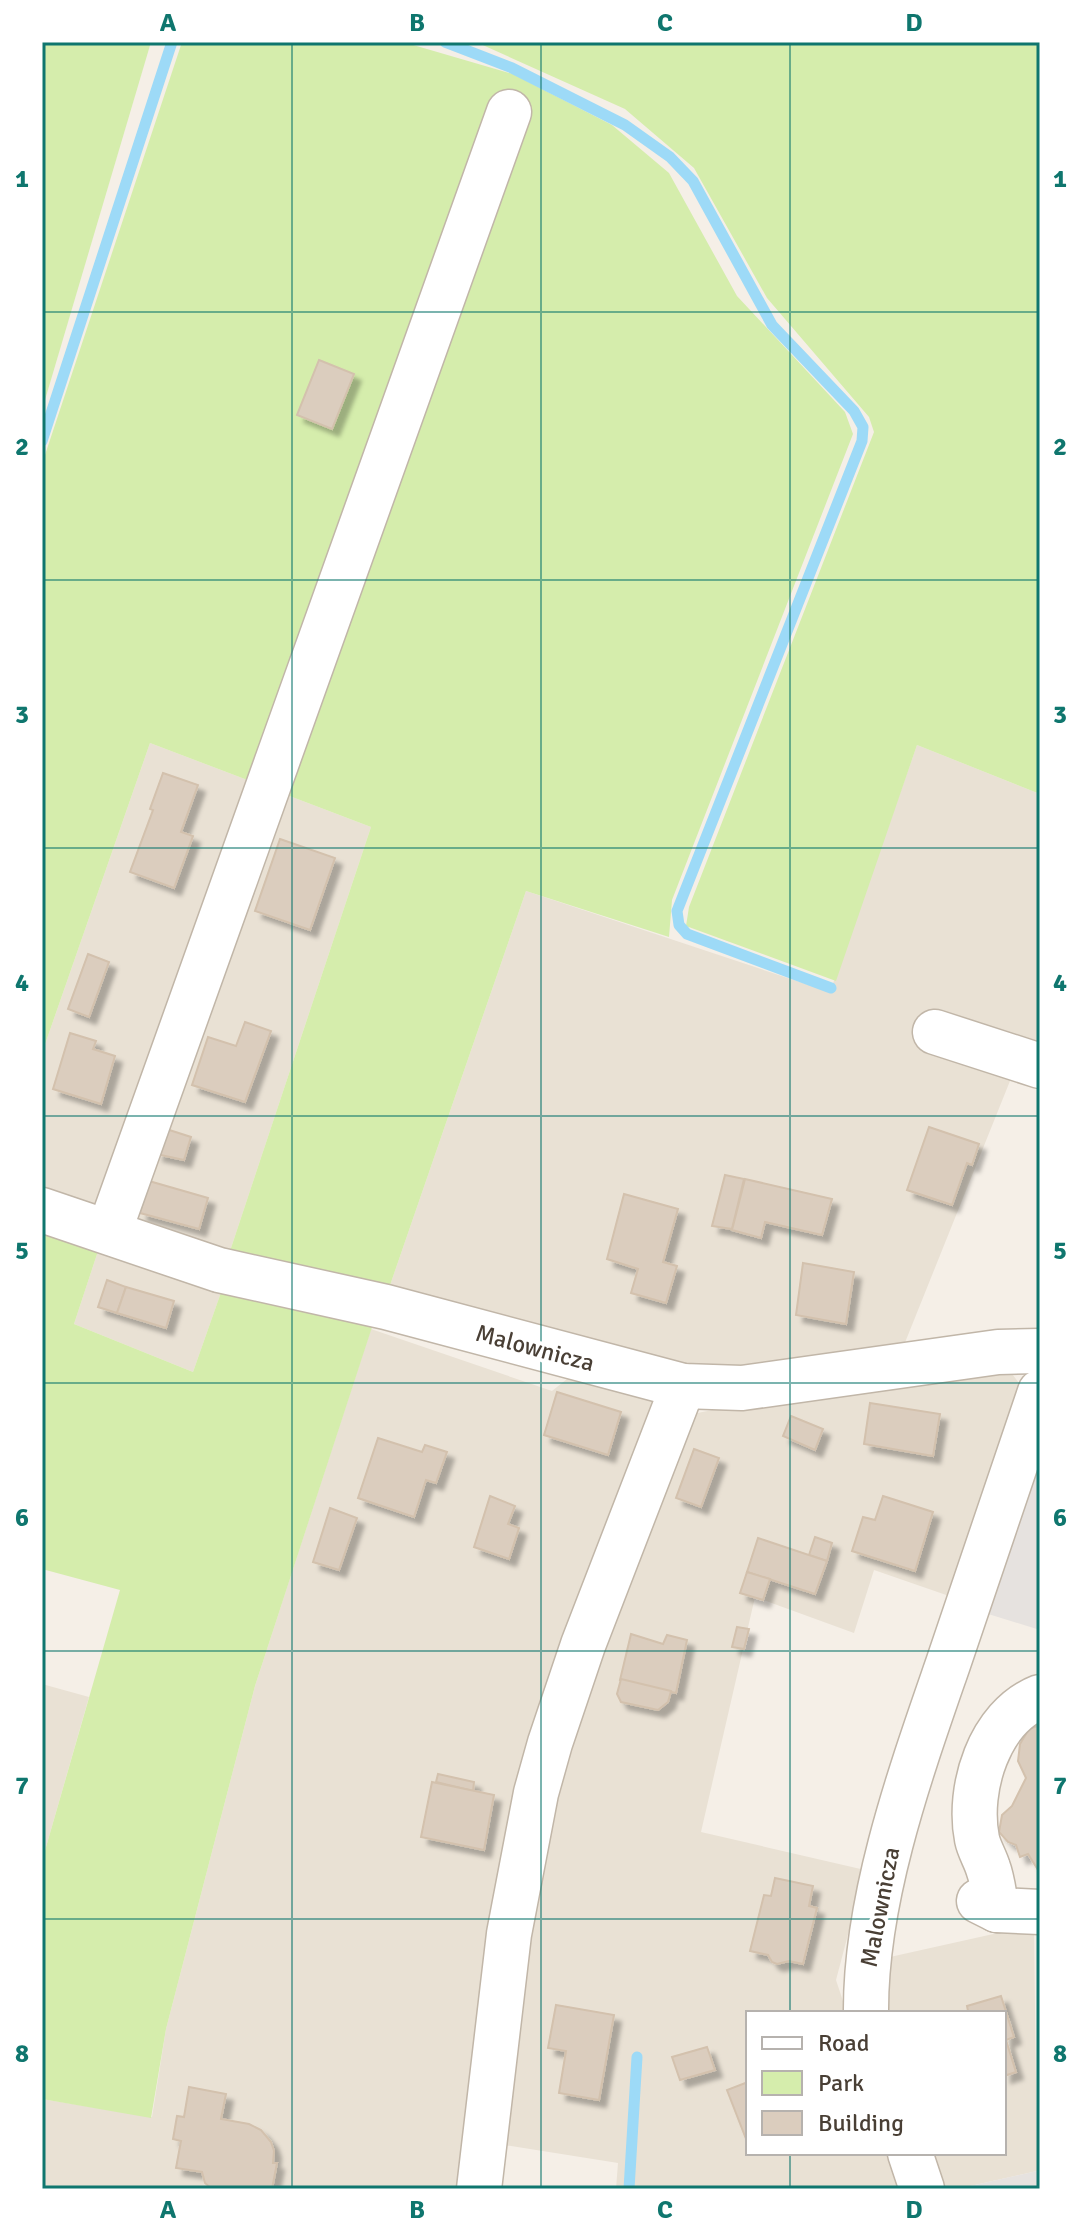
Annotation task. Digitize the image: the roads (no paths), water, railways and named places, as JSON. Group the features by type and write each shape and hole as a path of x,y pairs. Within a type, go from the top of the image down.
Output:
{"street":[{"path":"109,1232 509,112"},
{"path":"935,1032 1040,1066"},
{"name":"Malownicza","path":"42,1210 219,1270 386,1307 683,1386 742,1388 998,1352 1040,1351"},
{"path":"479,2189 509,1934 536,1793 583,1645 683,1386"},
{"name":"Malownicza","path":"866,2011 865,1983 876,1907 892,1842 923,1736 1040,1392"},
{"path":"1040,1697 1026,1702 1000,1730 989,1752 976,1795 977,1842 989,1869 988,1906 1040,1912"},
{"path":"911,2155 922,2189"}],"waterway":[{"path":"42,441 172,42"},
{"path":"445,42 512,68 625,125 670,157 693,181 772,325 854,411 863,427 862,441 677,911 679,925 687,934 831,988"},
{"path":"629,2189 637,2057"}]}
